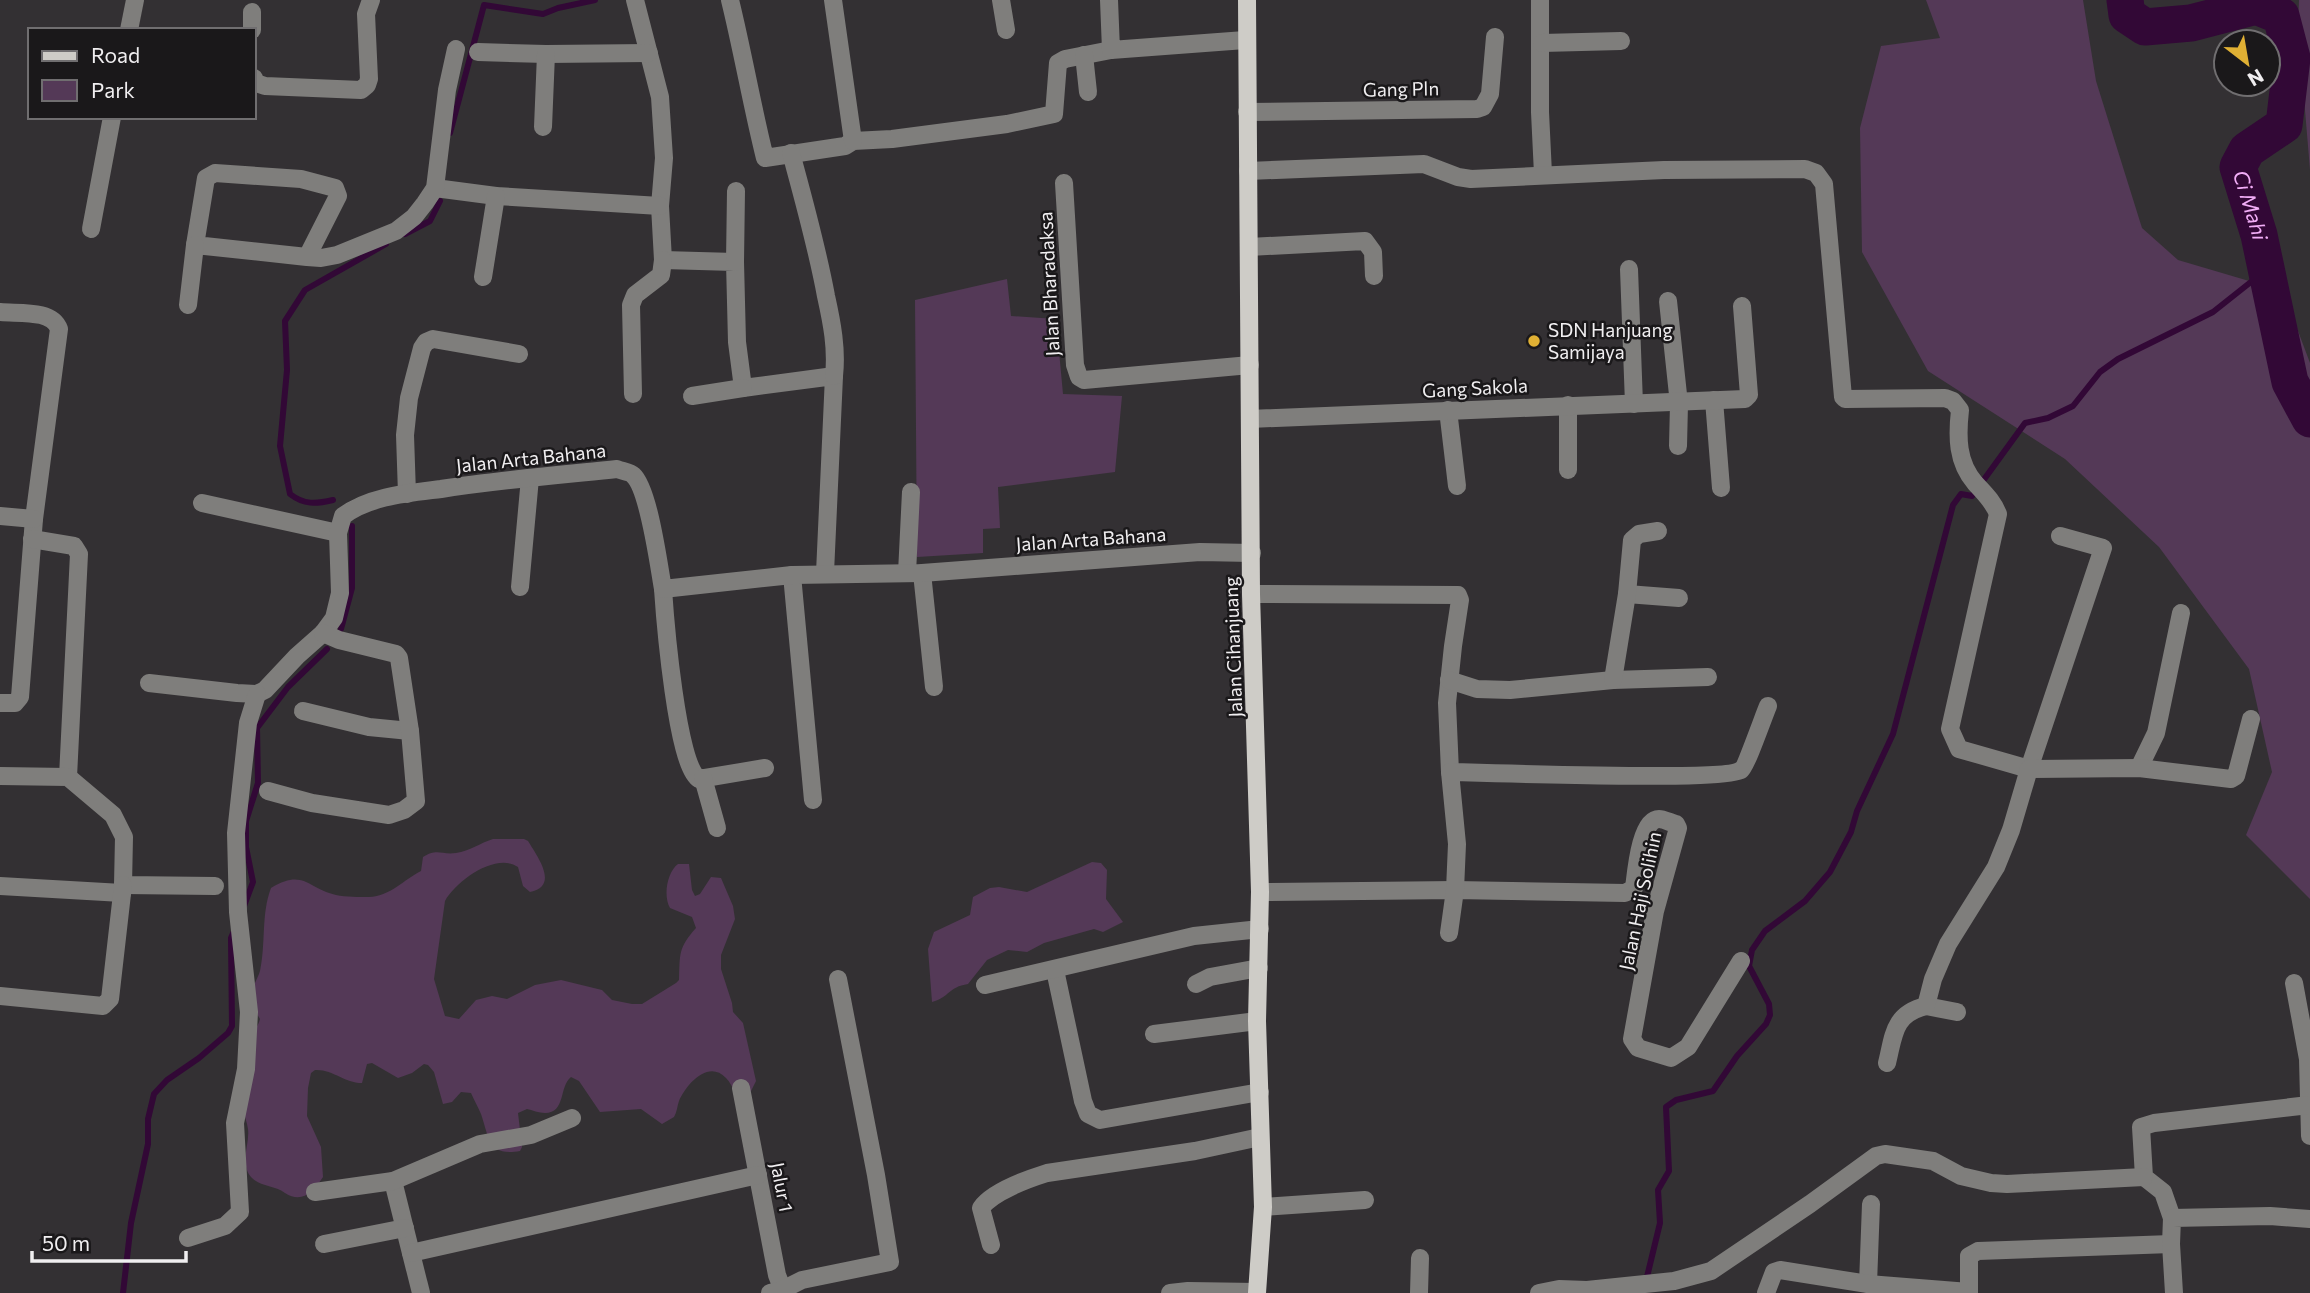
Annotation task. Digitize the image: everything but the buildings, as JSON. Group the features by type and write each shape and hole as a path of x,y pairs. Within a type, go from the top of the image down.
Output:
{"main road":[{"name":"Jalan Cihanjuang","path":"1247,0 1245,40 1251,594 1260,892 1257,1021 1263,1207 1257,1292"}],"street":[{"path":"129,28 135,0"},
{"path":"256,83 265,86 361,90 369,79 366,14 371,0"},
{"path":"632,394 631,305 635,295 661,275 663,260 660,206 664,158 660,97 635,0"},
{"path":"730,0 765,158 845,146 853,141 892,139 1007,124 1054,114 1056,66 1065,59 1111,50 1245,40"},
{"path":"832,0 853,141"},
{"path":"1001,0 1006,30"},
{"path":"1109,0 1111,50"},
{"path":"1540,0 1540,112 1544,174"},
{"name":"Gang Pln","path":"1247,112 1477,109 1483,107 1490,94 1495,37"},
{"path":"1542,43 1621,41"},
{"path":"195,245 321,258 337,255 396,231 414,217 435,188 447,90 456,49"},
{"path":"478,51 546,54 649,53"},
{"path":"543,127 546,54"},
{"path":"1084,55 1088,92"},
{"path":"91,229 112,119"},
{"path":"792,153 817,248 835,341 825,573"},
{"path":"1248,171 1424,164 1471,179 1664,170 1805,169 1816,173 1824,184 1843,397 1945,398 1953,401 1960,410 1959,448 1963,467 1989,498 1998,514 1951,729 1959,749 2029,769 2139,768 2234,778 2251,719"},
{"path":"188,305 204,183 208,175 215,173 301,179 335,188 338,193 307,257"},
{"name":"Jalan Bharadaksa","path":"1064,183 1075,365 1079,377 1084,380 1250,365"},
{"path":"435,188 496,196 660,206"},
{"path":"736,191 737,342 743,388"},
{"path":"483,277 496,196"},
{"path":"1249,247 1365,241 1373,252 1374,276"},
{"path":"663,260 736,262"},
{"path":"1629,269 1634,404"},
{"path":"1668,301 1679,404 1678,446"},
{"name":"Gang Sakola","path":"1250,419 1568,405 1679,404 1745,399 1749,394 1742,306"},
{"path":"0,312 49,317 57,323 59,329 34,519 20,697 15,703 0,703"},
{"path":"407,494 405,435 409,398 426,342 433,339 519,354"},
{"path":"692,396 834,376"},
{"path":"1708,401 1721,488"},
{"path":"1568,405 1568,470"},
{"path":"1448,410 1457,486"},
{"name":"Jalan Arta Bahana","path":"338,533 343,516 363,504 407,494 617,469 633,475 641,489 663,589 792,575 915,573 1200,552 1252,553"},
{"path":"520,587 530,478"},
{"path":"911,492 915,573 934,687"},
{"path":"149,683 257,694 265,690 323,633 334,618 340,593 338,533 202,503"},
{"path":"0,516 34,519"},
{"path":"1613,680 1627,594 1632,540 1639,534 1658,531"},
{"path":"1926,1006 1933,979 1948,944 1996,867 2011,830 2104,548 2060,536"},
{"path":"32,539 74,546 79,554 68,777"},
{"path":"792,575 813,800"},
{"path":"663,589 667,643 681,736 691,771 696,778 704,778 765,768"},
{"path":"1251,594 1458,595 1460,600 1447,703 1450,772 1458,844 1449,933"},
{"path":"1627,594 1679,598"},
{"path":"2139,768 2156,733 2181,613"},
{"path":"268,791 312,803 388,815 404,810 416,801 410,731 399,658 396,654 338,640 323,633"},
{"path":"1449,680 1477,689 1510,690 1613,680 1708,677"},
{"path":"188,1238 225,1226 240,1212 235,1124 246,1069 249,1012 238,912 236,833 248,723 257,694"},
{"path":"1450,772 1663,775 1734,773 1744,766 1768,706"},
{"path":"303,711 369,727 410,731"},
{"path":"0,776 68,777 113,816 124,837 122,889 110,999 107,1004 103,1006 0,996"},
{"path":"704,778 717,828"},
{"name":"Jalan Haji Solihin","path":"1260,892 1455,890 1625,893 1634,888 1643,835 1649,824 1658,819 1676,824 1678,828 1655,911 1632,1039 1638,1048 1671,1058 1688,1048 1741,961"},
{"path":"0,886 122,889 215,886"},
{"path":"985,985 1194,936 1260,929"},
{"path":"1196,984 1210,977 1259,968"},
{"path":"1055,970 1088,1114 1100,1120 1261,1091"},
{"path":"779,1292 802,1280 890,1262 838,979"},
{"path":"2294,983 2308,1059 2310,1136"},
{"path":"1887,1063 1900,1020 1914,1009 1926,1006 1957,1012"},
{"path":"1154,1034 1257,1021"},
{"name":"Jalur 1","path":"741,1088 779,1292"},
{"path":"2144,1177 2140,1132 2146,1124 2309,1105"},
{"path":"315,1192 393,1181 480,1144 531,1135 572,1118"},
{"path":"991,1245 981,1208 987,1200 1033,1177 1195,1151 1260,1137"},
{"path":"1539,1293 1674,1281 1712,1271 1875,1156 1885,1154 1933,1161 1961,1176 1982,1182 2007,1184 2144,1177 2163,1192 2172,1218 2174,1293"},
{"path":"411,1253 758,1175"},
{"path":"393,1181 421,1293"},
{"path":"1263,1207 1365,1200"},
{"path":"1868,1284 1871,1204"},
{"path":"2172,1218 2270,1216 2310,1219"},
{"path":"324,1244 405,1228"},
{"path":"1766,1293 1774,1272 1780,1270 1868,1284 1969,1292 1969,1256 1978,1251 2171,1244"},
{"path":"1419,1293 1420,1258"},
{"path":"1170,1293 1257,1292"}],"green space":[{"path":"1926,0 2083,0 2096,81 2142,228 2178,260 2283,291 2310,363 2310,899 2246,835 2272,772 2249,669 2159,547 2065,459 1928,371 1862,252 1860,128 1881,46 1940,38"},
{"path":"2299,0 2310,0 2310,170 2298,26"},
{"path":"1007,279 1011,316 1056,319 1063,394 1122,396 1115,472 998,487 1000,528 983,529 983,553 917,557 915,300"},
{"path":"493,839 528,841 544,870 544,884 530,892 523,886 518,867 499,863 467,877 450,893 445,901 434,979 445,1016 459,1019 476,1000 492,996 507,999 535,985 561,980 602,990 612,1000 632,1004 642,1004 676,983 679,980 683,946 696,928 692,917 670,908 667,885 678,864 689,864 695,896 700,894 711,877 721,878 733,906 735,919 721,955 721,969 733,1012 743,1023 756,1081 749,1095 735,1093 719,1073 705,1073 698,1076 687,1088 674,1117 662,1124 641,1109 600,1112 579,1081 571,1077 559,1104 552,1112 527,1109 518,1113 522,1147 520,1151 509,1152 496,1148 491,1143 471,1093 461,1092 452,1102 443,1104 434,1072 428,1065 424,1064 412,1073 398,1078 372,1063 367,1064 362,1083 315,1070 311,1073 308,1088 307,1116 321,1147 323,1177 311,1192 302,1197 291,1196 255,1180 248,1171 245,1159 248,1129 243,1108 243,1084 247,1043 260,1019 255,1010 252,992 260,971 266,908 271,888 282,882 299,880 336,895 377,896 421,871 423,857 428,854 461,852"},
{"path":"1092,862 1101,863 1107,870 1106,899 1123,922 1103,932 1094,929 1044,943 1027,952 1008,950 987,960 968,984 956,987 932,1002 928,949 934,932 970,915 973,897 990,888 999,887 1027,892"}],"waterway":[{"path":"450,133 484,5 543,14 595,0"},
{"name":"Ci Mahi","path":"2125,0 2127,15 2145,27 2191,23 2256,6 2281,16 2292,58 2284,125 2247,150 2238,167 2259,235 2290,382 2310,419"},
{"path":"405,234 430,221 440,201"},
{"path":"333,500 310,503 290,494 280,446 287,370 285,321 305,290 386,244"},
{"path":"1646,1281 1660,1223 1658,1190 1669,1171 1666,1107 1676,1100 1713,1091 1737,1056 1766,1024 1770,1015 1769,1004 1749,966 1752,950 1765,931 1805,901 1830,872 1851,832 1857,811 1893,734 1953,505 1961,494 1972,496 2025,423 2048,418 2073,406 2100,372 2118,359 2213,312 2266,270"},
{"path":"341,629 352,588 352,526"},
{"path":"244,906 253,882 246,847 246,821 258,783 257,728 288,687 327,649"},
{"path":"123,1293 131,1223 148,1144 148,1119 154,1094 167,1080 199,1058 228,1033 232,1026 231,938 235,929"}],"place":[{"name":"SDN Hanjuang Samijaya","path":"1534,341"}]}
